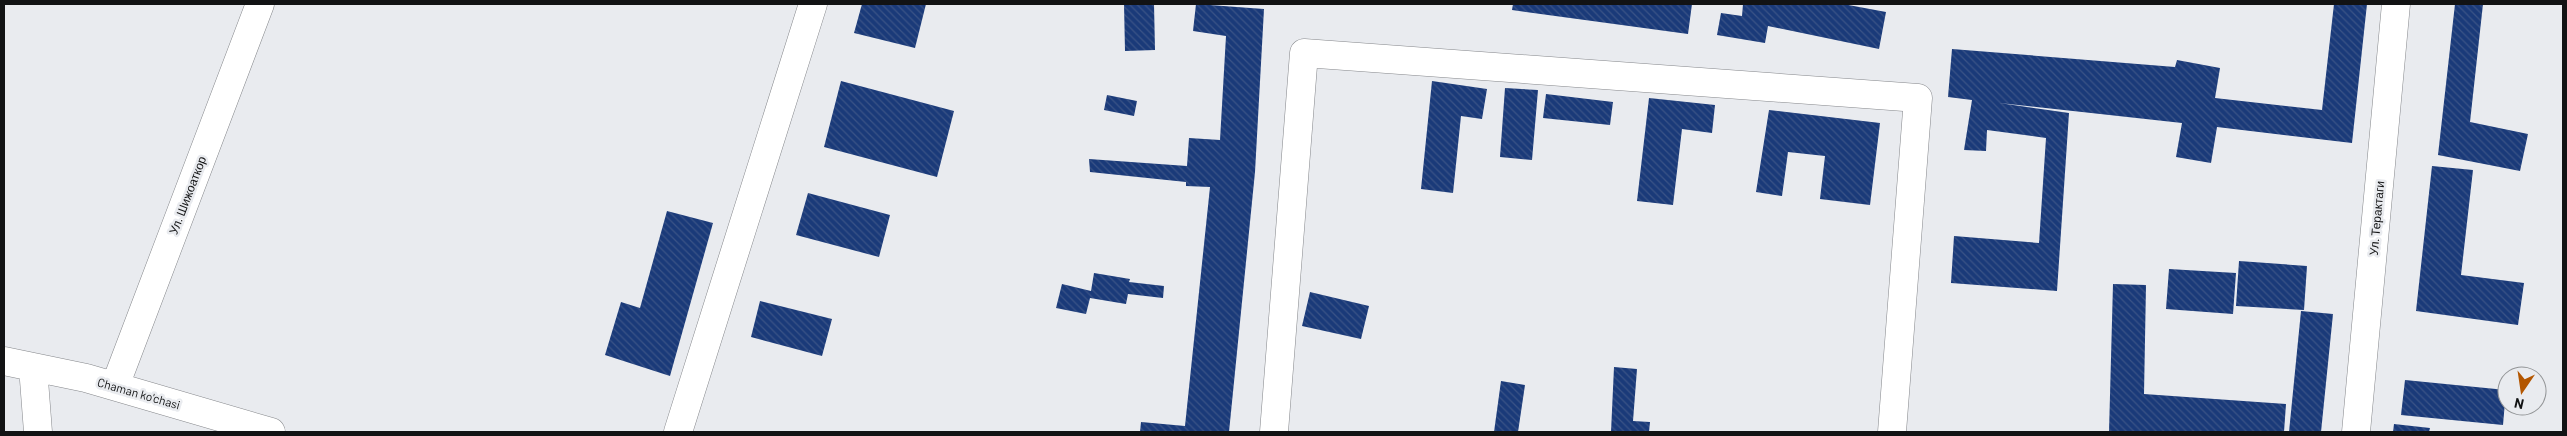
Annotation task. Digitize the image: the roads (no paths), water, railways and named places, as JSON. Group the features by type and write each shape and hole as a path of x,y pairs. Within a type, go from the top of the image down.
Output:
{"street":[{"name":"Ул. Шижоаткор","path":"115,386 260,4"},
{"path":"678,432 813,4"},
{"name":"Ул. Терактаги","path":"2356,432 2396,4"},
{"path":"1274,432 1304,53 1918,98 1892,432"},
{"name":"Chaman ko'chasi","path":"4,361 115,386 271,432"},
{"path":"33,367 38,432"}]}
